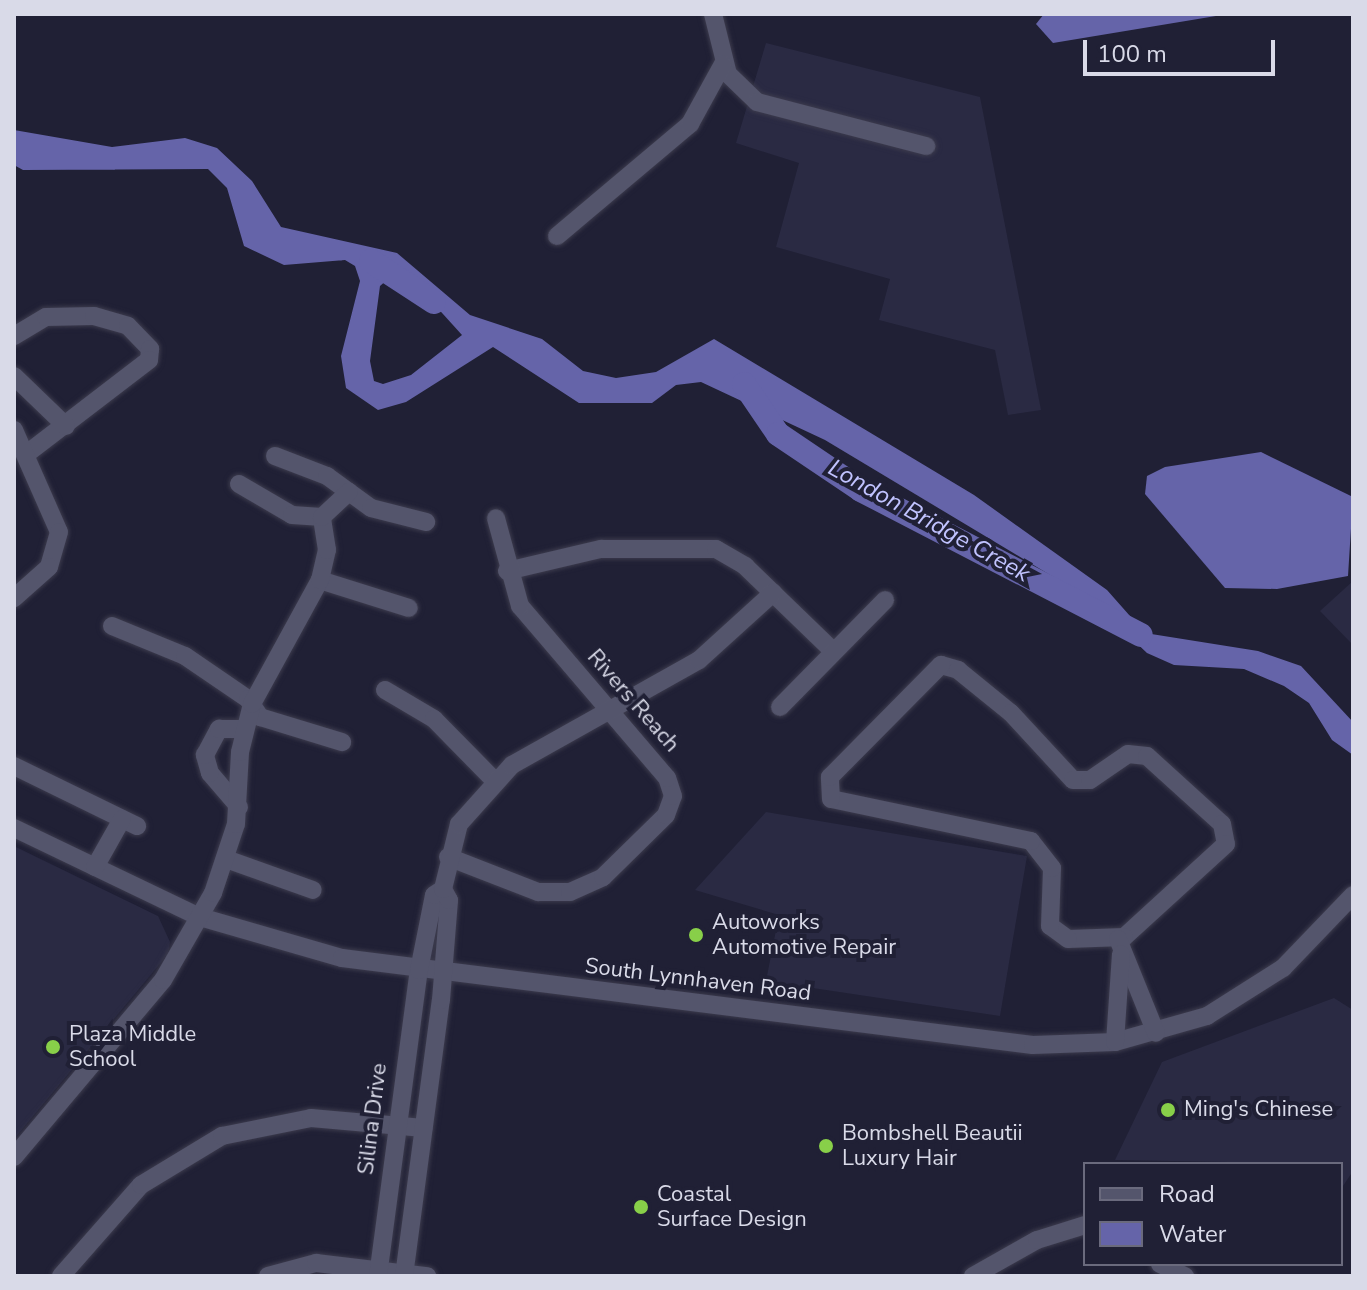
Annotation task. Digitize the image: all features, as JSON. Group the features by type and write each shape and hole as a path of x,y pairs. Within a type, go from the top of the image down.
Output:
{"street":[{"path":"713,14 723,64 757,102 926,146"},
{"path":"557,236 690,124 723,64"},
{"path":"14,336 46,317 94,316 128,326 150,349 149,360 92,396 66,426 29,452"},
{"path":"14,376 66,426"},
{"path":"14,430 29,452 57,519 59,545 39,580 14,598"},
{"path":"275,456 327,476 366,504 426,522"},
{"path":"239,484 292,515 322,517 349,492"},
{"path":"14,1157 163,980 200,917 226,859 239,807 244,729 252,704 320,580 327,550 322,517"},
{"name":"Rivers Reach","path":"448,857 538,892 570,892 603,877 666,815 673,796 667,778 520,606 507,571 496,518"},
{"path":"507,571 601,549 701,546 731,556 830,648"},
{"path":"320,580 409,608"},
{"path":"404,1274 444,972 449,900 443,889 448,857 459,824 494,780 699,660 773,593"},
{"path":"780,707 830,648 885,600"},
{"path":"112,626 185,656 252,704 260,717 342,742"},
{"path":"1115,1042 1120,943 1228,836 1147,756 1128,754 1090,780 1073,780 1011,713 958,670 941,665 828,781 837,803 1031,841 1052,868 1049,918 1055,933 1120,943"},
{"path":"385,690 434,719 494,780"},
{"path":"239,807 205,755 219,729 244,729"},
{"path":"14,789 18,768 130,822 95,867"},
{"name":"South Lynnhaven Road","path":"14,828 200,917 300,949 419,970 949,1037 1115,1042 1156,1033 1260,987 1353,895"},
{"path":"226,859 313,890"},
{"name":"Silina Drive","path":"378,1273 419,970 434,895 443,889"},
{"path":"1120,943 1156,1033"},
{"path":"61,1276 131,1195 197,1147 282,1121 397,1124 424,1128"},
{"path":"973,1276 1037,1240 1083,1226"},
{"path":"268,1276 316,1263 378,1273 427,1276"},
{"path":"1164,1266 1185,1276"}],"shaded area":[{"path":"766,43 980,97 1041,410 1008,415 995,350 879,320 890,279 776,247 799,163 736,143"},
{"path":"1353,581 1353,645 1320,611"},
{"path":"766,812 1027,856 1000,1016 766,981 779,915 695,890"},
{"name":"Plaza Middle School","path":"14,846 158,916 170,942 168,954 14,1139"},
{"path":"1334,998 1353,1010 1353,1171 1343,1186 1343,1162 1115,1160 1162,1062"}],"water":[{"path":"1044,14 1228,14 1053,43 1036,24"},
{"path":"14,130 112,147 185,138 217,148 252,181 281,227 397,253 470,315 542,339 583,371 616,378 656,372 714,339 974,495 1107,590 1145,633 1258,651 1301,666 1353,722 1353,755 1332,740 1309,703 1284,686 1244,669 1174,665 1147,653 1090,599 825,440 701,382 676,385 652,403 579,403 493,347 406,402 378,410 346,388 341,356 360,281 355,266 345,260 284,265 244,246 227,188 208,169 23,170 14,165","holes":["388,279 433,303 462,335 411,375 383,384 374,381 370,361 380,286"]},
{"path":"1261,452 1353,497 1348,576 1277,589 1225,588 1145,494 1147,476 1165,467"}],"waterway":[{"name":"London Bridge Creek","path":"371,261 434,302"},
{"name":"London Bridge Creek","path":"744,384 778,434 861,490 1141,635"}],"place":[{"name":"Autoworks Automotive Repair","path":"696,935"},
{"name":"Plaza Middle School","path":"53,1047"},
{"name":"Ming's Chinese","path":"1168,1110"},
{"name":"Bombshell Beautii Luxury Hair","path":"826,1146"},
{"name":"Coastal Surface Design","path":"641,1207"}]}
